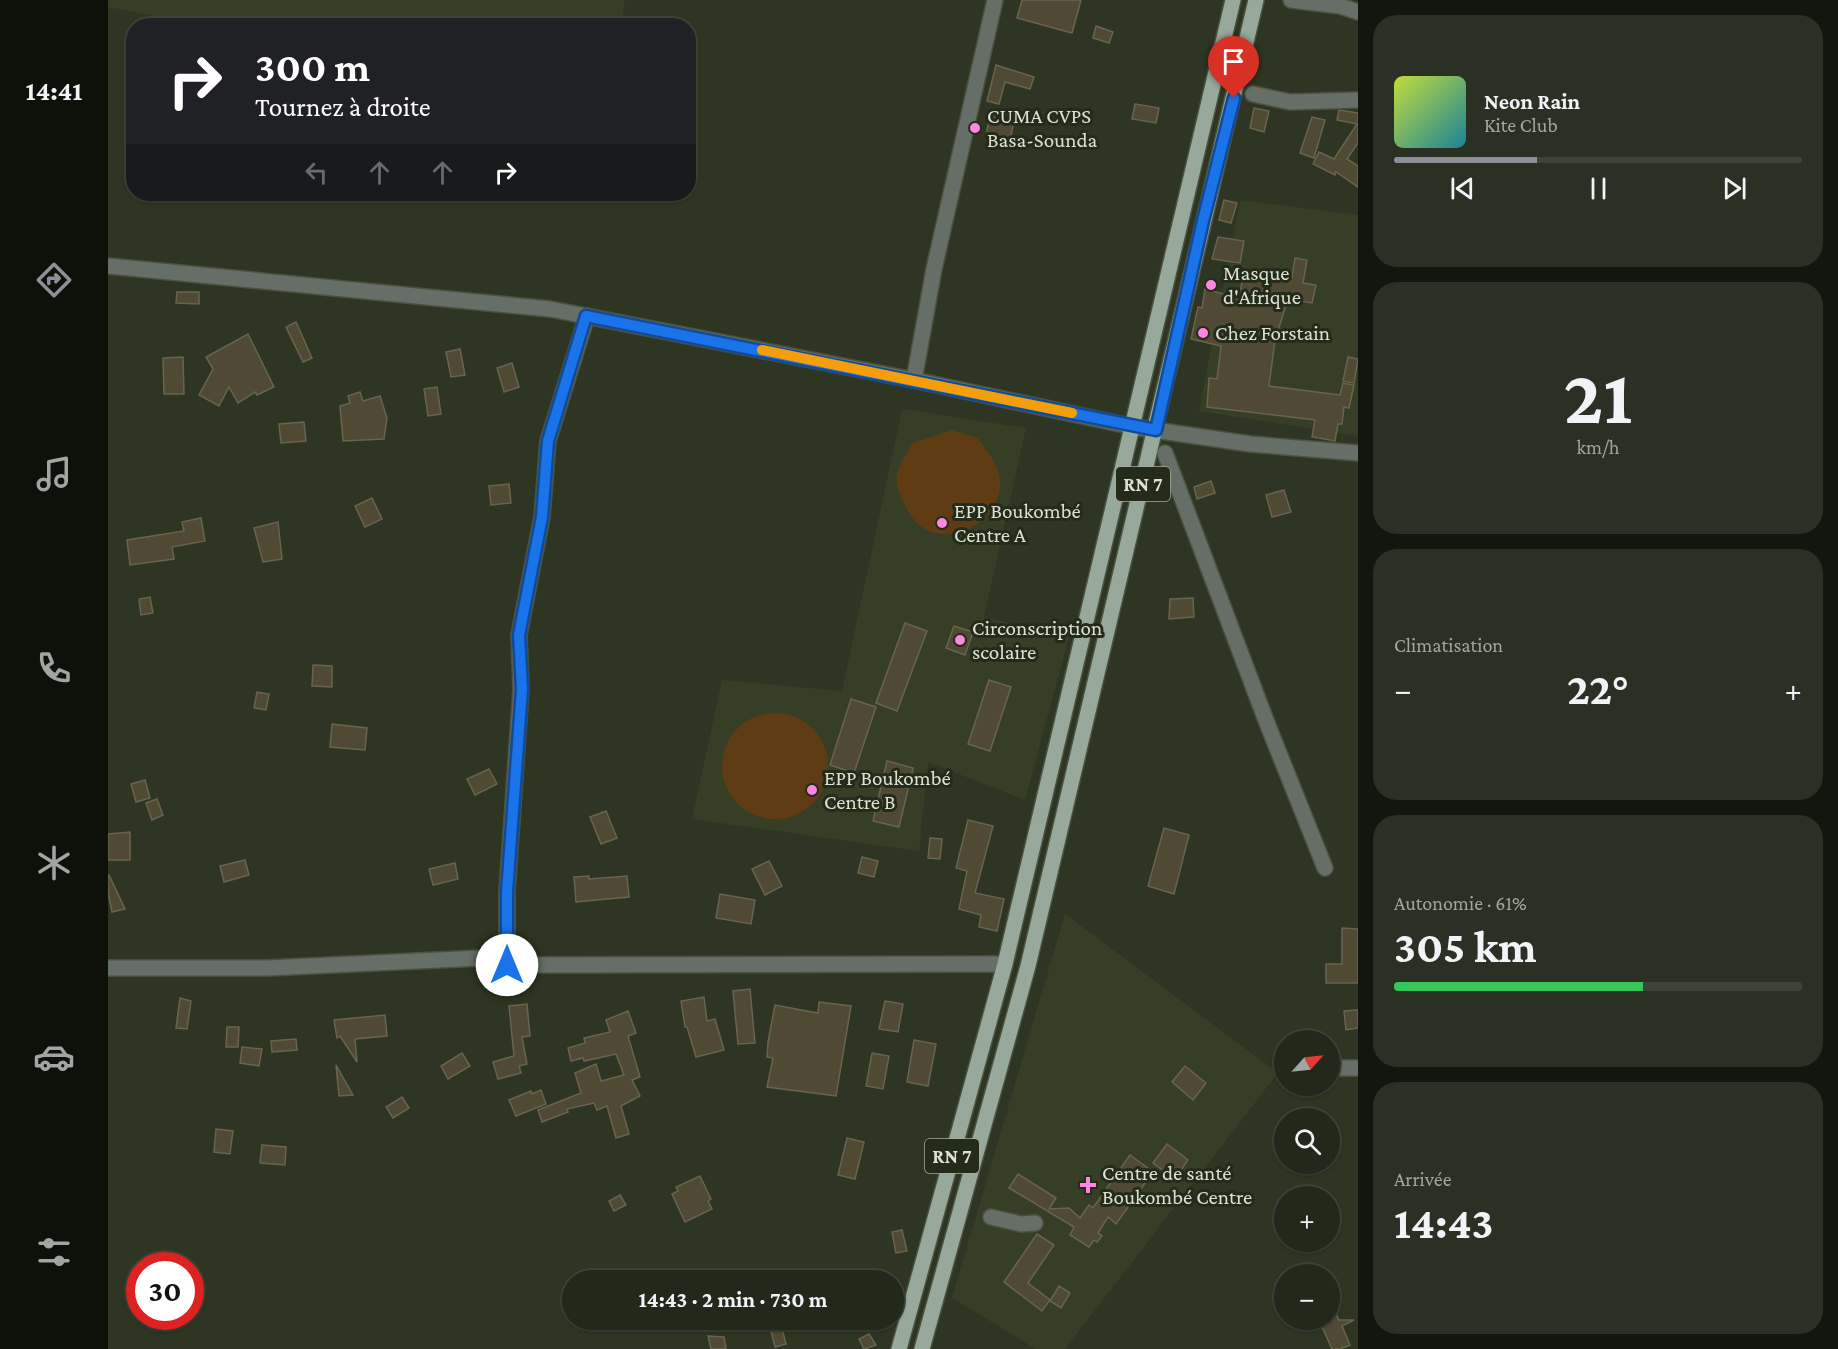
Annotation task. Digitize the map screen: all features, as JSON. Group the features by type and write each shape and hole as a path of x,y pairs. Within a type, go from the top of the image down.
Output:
{"main road":[{"name":"RN 7","path":"899,1349 1005,964 1134,427 1233,0"},
{"name":"RN 7","path":"922,1349 1028,966 1256,0"}],"street":[{"path":"914,380 934,269 995,0"},
{"path":"1291,0 1340,6 1358,12"},
{"path":"1253,94 1290,102 1358,100"},
{"path":"108,266 313,284 550,309 914,380 1134,427 1250,444 1358,453"},
{"path":"507,965 507,892 522,689 519,635 542,517 548,441 586,316"},
{"path":"1165,453 1325,868"},
{"path":"108,968 267,968 481,958 507,965 1005,964"},
{"path":"1340,1068 1358,1068"},
{"path":"991,1217 1021,1224 1035,1223"}],"shaded area":[{"path":"108,0 625,0 622,18 166,18 108,7"},
{"path":"1240,200 1358,215 1358,436 1199,411"},
{"name":"EPP Boukombé Centre A","path":"902,409 1026,428 984,617 1069,637 1025,800 928,762 919,851 692,819 722,680 842,691"},
{"path":"952,430 981,442 999,475 999,495 990,512 975,525 957,533 939,534 921,526 907,509 898,489 897,475 913,443"},
{"path":"775,713 795,717 813,728 824,746 828,766 824,786 813,804 795,815 775,819 755,815 737,804 726,786 722,766 726,746 737,728 755,717"},
{"name":"Centre de santé Boukombé Centre","path":"1065,914 1274,1070 1274,1078 1065,1349 1036,1349 952,1298"}],"building":[{"path":"1022,0 1081,0 1072,33 1017,18"},
{"path":"1096,26 1113,32 1109,43 1093,38"},
{"path":"996,65 1034,77 1030,89 1005,82 999,104 987,101"},
{"path":"1135,104 1159,108 1156,123 1132,119"},
{"path":"1254,108 1269,111 1264,132 1250,128"},
{"path":"1339,110 1358,113 1358,143 1347,159 1358,166 1358,187 1336,172 1335,175 1313,164 1319,152 1334,159 1357,124 1337,120"},
{"path":"991,112 1015,117 1010,140 986,135"},
{"path":"1312,117 1325,120 1314,158 1300,153"},
{"path":"1224,200 1237,203 1231,223 1219,220"},
{"path":"1218,237 1244,241 1240,263 1212,259"},
{"path":"1295,258 1307,260 1303,283 1316,285 1312,303 1288,299 1275,340 1269,386 1340,395 1343,383 1354,385 1349,408 1344,407 1342,424 1338,424 1335,441 1312,437 1315,420 1207,407 1209,378 1217,379 1221,346 1191,339 1198,307 1202,308 1205,289 1239,298 1244,270 1292,277"},
{"path":"177,292 199,292 199,304 176,303"},
{"path":"296,322 312,358 303,362 286,327"},
{"path":"248,334 274,387 257,395 255,392 238,403 229,387 219,406 199,395 213,369 206,357"},
{"path":"460,349 465,375 451,377 446,352"},
{"path":"183,357 184,394 164,394 163,358"},
{"path":"1348,357 1358,359 1354,383 1343,381"},
{"path":"512,363 519,387 504,392 497,368"},
{"path":"437,387 441,414 428,416 424,389"},
{"path":"360,392 363,401 380,396 387,418 384,439 343,441 340,406 350,403 348,396"},
{"path":"304,422 306,441 281,443 279,424"},
{"path":"1211,481 1215,493 1197,499 1194,487"},
{"path":"509,484 511,503 491,505 489,486"},
{"path":"1284,490 1291,512 1272,517 1266,495"},
{"path":"372,498 382,519 365,527 355,506"},
{"path":"201,518 205,541 172,547 174,559 130,565 127,540 184,531 182,522"},
{"path":"278,522 282,559 263,562 254,528"},
{"path":"150,597 153,613 141,615 139,599"},
{"path":"1193,598 1194,617 1169,619 1170,599"},
{"path":"905,623 927,631 897,711 876,703"},
{"name":"Circonscription scolaire","path":"954,626 973,632 965,655 946,648"},
{"path":"313,665 332,666 332,687 312,686"},
{"path":"989,680 1011,687 990,751 968,744"},
{"path":"257,692 269,694 266,710 254,708"},
{"path":"851,699 876,707 854,773 830,765"},
{"path":"332,724 367,728 365,750 330,747"},
{"path":"887,761 913,768 899,827 873,821"},
{"path":"489,769 497,784 475,795 467,779"},
{"path":"145,780 150,798 136,802 131,784"},
{"path":"157,799 163,815 152,820 146,803"},
{"path":"606,811 617,838 601,844 590,817"},
{"path":"968,820 993,826 975,893 1004,899 997,931 979,927 981,915 959,909 967,871 956,868"},
{"path":"1164,828 1189,835 1174,894 1148,886"},
{"path":"130,832 130,860 108,860 108,834"},
{"path":"930,838 942,839 940,859 928,858"},
{"path":"862,857 878,861 874,877 858,873"},
{"path":"245,860 249,875 224,882 220,866"},
{"path":"769,861 782,886 765,895 752,869"},
{"path":"455,863 458,879 433,885 429,869"},
{"path":"108,875 125,909 112,912 108,893"},
{"path":"589,876 589,879 627,876 629,897 576,902 574,877"},
{"path":"720,894 755,900 751,924 716,918"},
{"path":"1342,928 1358,929 1358,983 1326,983 1326,964 1342,964"},
{"path":"750,989 755,1043 738,1044 733,991"},
{"path":"704,997 707,1021 715,1019 724,1050 696,1057 687,1027 685,1027 681,1001"},
{"path":"180,998 191,1001 187,1029 176,1028"},
{"path":"885,1001 903,1004 898,1032 879,1029"},
{"path":"819,1002 851,1006 836,1096 767,1087 773,1058 767,1057 768,1042 775,1005 818,1013"},
{"path":"527,1004 530,1036 522,1037 527,1064 519,1066 521,1073 498,1079 493,1062 514,1056 509,1006"},
{"path":"1358,1010 1358,1028 1346,1030 1344,1011"},
{"path":"628,1011 636,1033 628,1036 640,1077 632,1080 640,1096 621,1106 629,1134 616,1138 607,1106 597,1110 594,1103 567,1109 568,1112 542,1122 538,1110 581,1093 575,1073 596,1064 601,1081 624,1075 616,1054 584,1061 583,1058 571,1061 568,1048 585,1043 584,1038 610,1032 606,1020"},
{"path":"385,1015 387,1036 355,1039 357,1062 340,1036 337,1038 334,1020"},
{"path":"227,1027 239,1027 238,1047 226,1047"},
{"path":"296,1039 297,1050 272,1052 271,1041"},
{"path":"914,1040 936,1044 928,1086 907,1082"},
{"path":"242,1047 262,1049 259,1066 240,1063"},
{"path":"462,1053 470,1066 448,1079 441,1066"},
{"path":"872,1053 889,1056 883,1089 866,1086"},
{"path":"336,1065 353,1095 339,1096"},
{"path":"1185,1066 1206,1083 1193,1100 1172,1082"},
{"path":"541,1090 546,1104 516,1116 509,1100 531,1091 532,1094"},
{"path":"402,1097 409,1108 393,1118 386,1107"},
{"path":"216,1129 233,1131 230,1154 214,1152"},
{"path":"847,1138 864,1142 855,1179 838,1175"},
{"path":"1167,1144 1188,1160 1175,1179 1153,1163"},
{"path":"262,1145 286,1147 285,1165 260,1163"},
{"path":"1130,1155 1153,1172 1116,1224 1108,1217 1098,1233 1102,1236 1097,1242 1094,1240 1089,1247 1070,1235 1074,1227 1009,1188 1018,1174 1056,1198 1049,1209 1069,1208 1080,1218 1089,1205 1093,1208"},
{"path":"700,1176 711,1199 708,1201 712,1209 685,1222 672,1194 678,1191 676,1187"},
{"path":"620,1195 626,1205 614,1211 609,1201"},
{"path":"902,1230 907,1251 896,1253 892,1232"},
{"path":"1037,1234 1054,1245 1028,1283 1050,1300 1042,1311 1004,1282"},
{"path":"1059,1286 1070,1293 1061,1308 1050,1301"},
{"path":"1340,1320 1354,1320 1342,1326 1350,1345 1332,1349 1323,1330 1340,1330"},
{"path":"771,1330 782,1330 786,1344 775,1347"},
{"path":"869,1334 876,1345 864,1349 859,1339"},
{"path":"708,1336 724,1337 726,1349 711,1349"}],"slow traffic":[{"path":"762,350 1072,413"}],"place":[{"name":"CUMA CVPS Basa-Sounda","path":"975,128"},
{"name":"Masque d'Afrique","path":"1211,285"},
{"name":"Chez Forstain","path":"1203,333"},
{"name":"EPP Boukombé Centre A","path":"942,523"},
{"name":"Circonscription scolaire","path":"960,640"},
{"name":"EPP Boukombé Centre B","path":"812,790"},
{"name":"Centre de santé Boukombé Centre","path":"1088,1185"}],"route":[{"path":"507,965 507,892 522,689 519,635 542,517 548,441 561,406 586,316 1156,430 1203,221 1234,98"}]}
